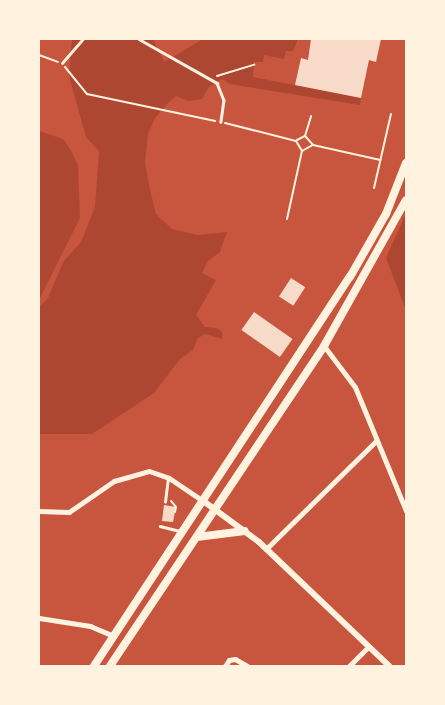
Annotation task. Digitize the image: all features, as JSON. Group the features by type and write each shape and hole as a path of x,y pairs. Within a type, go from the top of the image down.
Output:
{"main road":[{"path":"94,666 350,277 386,214 406,163"},
{"path":"110,666 324,346 406,200"},
{"path":"197,537 246,531"}],"street":[{"path":"324,346 352,382 375,442 406,511"},
{"path":"266,549 375,442"},
{"path":"39,511 70,512 114,481 149,471 168,478 216,508 246,531 388,666"},
{"path":"39,618 90,626 114,636"},
{"path":"349,666 368,647"},
{"path":"225,666 229,660 239,660 247,666"}],"lane":[{"path":"62,63 83,39"},
{"path":"139,39 210,78 222,89 221,122"},
{"path":"165,502 168,478"},
{"path":"160,526 181,532"}],"path":[{"path":"39,55 62,63 87,94 221,122 296,141 305,136 311,116"},
{"path":"210,78 254,66"},
{"path":"374,188 391,114"},
{"path":"305,136 313,145 380,160"},
{"path":"288,219 302,151 296,141"},
{"path":"302,151 313,145"},
{"path":"171,501 175,512"}],"shaded area":[{"path":"72,39 153,39 164,62 203,39 298,39 293,51 286,51 284,59 264,55 263,62 254,62 253,77 361,98 360,105 230,84 222,79 209,87 202,99 188,101 176,96 167,104 155,118 148,134 145,162 150,190 156,214 172,229 197,235 227,232 220,252 208,261 202,273 216,280 196,315 205,327 217,328 222,332 222,339 205,334 198,338 193,350 180,359 154,393 92,434 39,434 39,307 48,298 63,262 81,242 95,207 99,151 86,137 69,76"},
{"path":"39,131 63,139 78,165 80,218 39,300"},
{"path":"406,213 406,310 386,258"}],"building":[{"path":"311,39 381,39 376,62 369,60 361,98 295,85 301,58 308,60"},
{"path":"291,278 305,287 293,306 279,296"},
{"path":"254,312 293,339 280,357 241,330"},
{"path":"164,505 176,507 173,522 162,521"}]}
